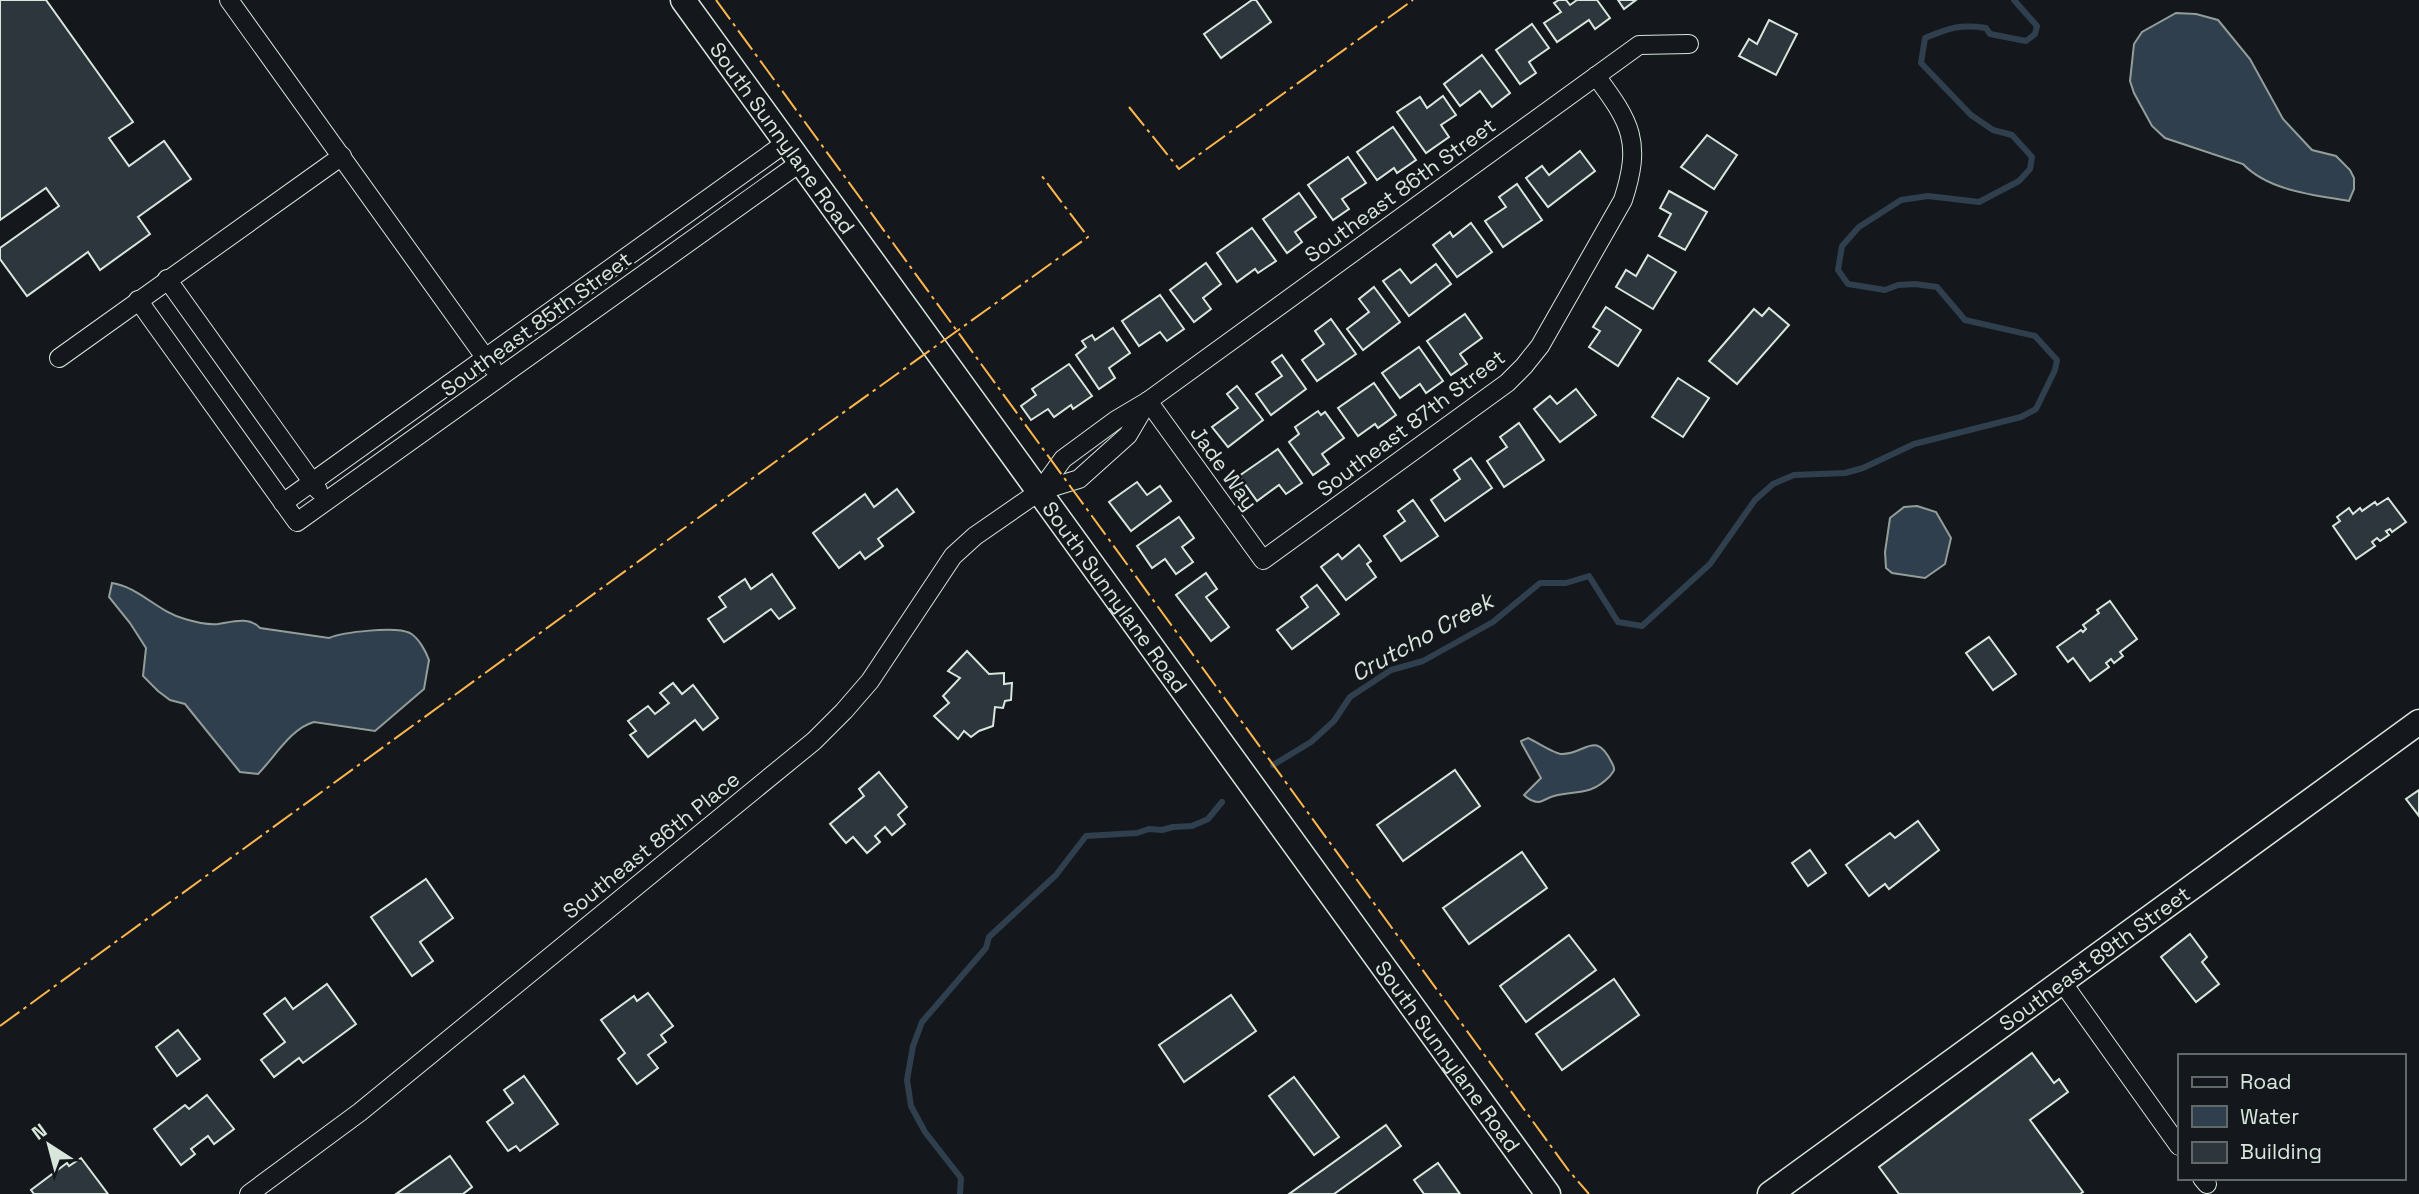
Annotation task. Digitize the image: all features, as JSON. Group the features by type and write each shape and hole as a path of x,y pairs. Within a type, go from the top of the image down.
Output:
{"main road":[{"name":"South Sunnylane Road","path":"682,0 1548,1194"},
{"name":"Southeast 89th Street","path":"1770,1194 2419,722"}],"street":[{"path":"229,0 500,379"},
{"name":"Southeast 86th Street","path":"1040,491 1063,459 1148,401 1639,46 1689,44"},
{"name":"Southeast 87th Street","path":"1263,560 1507,383 1540,345 1623,200 1631,174 1631,135 1614,100 1596,76"},
{"name":"Southeast 85th Street","path":"786,142 283,503 297,522 801,162"},
{"path":"59,358 166,279 342,156"},
{"path":"630,254 643,274"},
{"path":"166,279 326,502"},
{"path":"138,300 283,503"},
{"name":"Southeast 86th Street","path":"1040,491 1079,479 1128,435 1148,401"},
{"name":"Jade Way","path":"1148,401 1263,560"},
{"name":"Southeast 86th Place","path":"249,1194 369,1104 814,741 870,681 953,556 975,536 1040,491"},
{"path":"2062,982 2178,1145"}],"water":[{"path":"2176,13 2196,14 2218,20 2250,59 2283,119 2312,150 2336,156 2350,170 2354,178 2354,189 2349,201 2279,186 2243,164 2165,138 2152,126 2130,81 2134,44 2142,32"},
{"path":"1917,506 1936,512 1951,538 1945,564 1925,578 1892,573 1886,568 1885,552 1890,518 1904,507"},
{"path":"112,583 131,589 175,616 202,623 246,621 260,628 329,638 370,631 393,630 410,633 424,649 429,660 424,689 375,731 314,722 290,737 258,774 240,772 185,704 170,700 143,676 146,648 109,597"},
{"path":"1528,738 1562,754 1595,745 1606,753 1614,770 1602,783 1590,790 1554,796 1539,802 1533,801 1524,795 1541,778 1521,741"}],"building":[{"path":"0,0 46,0 133,122 109,138 129,166 164,141 191,179 138,217 150,234 100,270 88,252 27,296 0,259 0,248 59,206 46,188 0,220"},
{"path":"1252,0 1256,0 1271,22 1221,58 1204,34"},
{"path":"1566,0 1570,5 1577,0 1597,0 1610,18 1595,29 1589,20 1557,42 1544,23 1561,12 1554,3"},
{"path":"1618,0 1636,0 1624,9"},
{"path":"1769,20 1797,34 1776,75 1739,56 1749,39 1757,44"},
{"path":"1532,24 1549,48 1529,62 1536,73 1520,84 1496,50"},
{"path":"1482,55 1510,93 1492,107 1480,91 1460,106 1444,84"},
{"path":"1443,96 1456,115 1441,125 1449,137 1426,153 1397,112 1420,97 1427,108"},
{"path":"1393,127 1416,160 1397,173 1394,168 1377,180 1357,152"},
{"path":"1707,135 1737,155 1714,189 1681,167"},
{"path":"1580,151 1595,171 1548,207 1526,178 1542,166 1549,175"},
{"path":"1348,157 1366,183 1342,199 1349,209 1333,220 1308,185"},
{"path":"1517,184 1542,220 1503,247 1485,221 1506,207 1499,197"},
{"path":"1669,191 1707,212 1685,250 1659,236 1671,214 1660,208"},
{"path":"1299,193 1316,217 1295,232 1302,242 1287,253 1263,219"},
{"path":"1471,223 1492,252 1457,277 1433,245 1450,232 1453,237"},
{"path":"1252,228 1276,261 1258,273 1255,269 1237,282 1217,253"},
{"path":"1648,255 1676,272 1653,309 1616,287 1626,270 1636,276"},
{"path":"1206,263 1221,284 1203,298 1211,309 1194,322 1170,290"},
{"path":"1436,264 1451,284 1409,316 1383,281 1400,269 1411,283"},
{"path":"1374,287 1400,322 1363,350 1347,329 1369,312 1359,299"},
{"path":"1160,295 1184,329 1167,341 1160,332 1139,346 1122,321"},
{"path":"1606,307 1641,330 1618,366 1589,347 1600,331 1593,327"},
{"path":"1769,308 1789,325 1737,384 1709,361 1754,309 1762,316"},
{"path":"1465,314 1482,338 1460,354 1467,364 1451,375 1427,341"},
{"path":"1331,319 1356,354 1317,381 1302,360 1324,344 1315,331"},
{"path":"1113,328 1130,353 1109,368 1115,378 1099,389 1076,355 1086,347 1082,341 1092,335 1095,340"},
{"path":"1419,347 1443,381 1426,393 1420,384 1400,398 1382,373"},
{"path":"1282,355 1306,389 1271,415 1256,394 1282,376 1272,362"},
{"path":"1069,364 1092,396 1073,409 1071,405 1054,417 1048,409 1031,420 1021,406 1036,395 1032,389"},
{"path":"1678,378 1709,398 1683,437 1652,417"},
{"path":"1374,383 1396,415 1378,428 1375,424 1358,436 1338,408"},
{"path":"1237,386 1263,420 1228,447 1212,427 1238,408 1227,394"},
{"path":"1576,389 1596,415 1560,442 1534,409 1550,396 1557,404"},
{"path":"1318,411 1321,415 1325,412 1344,438 1322,454 1329,464 1313,475 1289,442 1299,434 1295,427"},
{"path":"1519,423 1544,460 1504,487 1487,461 1507,447 1500,437"},
{"path":"1278,449 1302,483 1286,494 1279,485 1257,501 1239,476"},
{"path":"1471,458 1492,488 1445,521 1431,500 1460,479 1454,470"},
{"path":"1137,482 1147,495 1160,486 1171,501 1131,531 1109,502"},
{"path":"897,489 914,512 878,539 883,546 865,559 860,552 839,568 813,533 865,494 874,507"},
{"path":"2388,498 2406,522 2392,532 2390,529 2386,531 2389,535 2380,541 2377,538 2372,542 2375,546 2356,559 2333,526 2340,521 2337,517 2349,508 2353,514 2360,508 2362,511 2375,502 2377,505"},
{"path":"1413,500 1438,536 1401,561 1384,536 1405,521 1398,511"},
{"path":"1179,517 1194,538 1182,547 1193,562 1176,574 1165,559 1152,568 1137,546"},
{"path":"1359,545 1371,561 1367,564 1376,577 1346,600 1321,567 1338,554 1342,559"},
{"path":"1206,573 1217,589 1206,597 1229,627 1211,641 1176,595"},
{"path":"772,574 795,608 779,619 771,609 724,642 708,619 726,607 719,597 745,579 751,589"},
{"path":"1317,585 1339,614 1292,649 1277,630 1308,607 1301,597"},
{"path":"2110,601 2137,639 2120,652 2123,656 2114,663 2111,659 2106,663 2109,667 2090,681 2073,658 2068,662 2057,647 2081,630 2083,632 2086,629 2083,625"},
{"path":"1989,637 2016,674 1993,690 1966,653"},
{"path":"967,651 989,674 1004,673 1004,684 1012,683 1011,700 1005,701 1003,708 995,707 993,726 971,737 964,731 958,739 934,716 949,703 943,696 960,678 948,671"},
{"path":"673,683 682,694 693,685 718,718 703,730 695,720 648,757 630,735 636,731 628,721 648,706 655,714 669,703 660,693"},
{"path":"1455,770 1480,806 1403,861 1377,825"},
{"path":"879,772 907,807 898,815 905,824 892,835 885,827 875,836 880,842 867,853 853,837 846,843 830,824 864,796 859,789"},
{"path":"2419,790 2419,816 2406,799"},
{"path":"1918,821 1939,850 1889,889 1885,884 1869,896 1846,865 1890,833 1895,838"},
{"path":"1810,850 1826,873 1808,886 1792,863"},
{"path":"1522,852 1547,888 1469,944 1443,908"},
{"path":"426,879 453,918 420,942 433,961 412,976 371,917"},
{"path":"2190,934 2207,957 2202,962 2219,984 2196,1002 2161,957"},
{"path":"1569,935 1596,970 1526,1022 1500,986"},
{"path":"1614,979 1639,1015 1562,1070 1536,1034"},
{"path":"327,984 356,1024 303,1063 299,1058 274,1077 261,1060 285,1042 264,1014 285,998 293,1009"},
{"path":"648,993 673,1026 661,1035 666,1042 648,1055 658,1068 637,1084 618,1059 625,1053 601,1020 634,996 637,1001"},
{"path":"1231,995 1256,1031 1184,1082 1159,1045"},
{"path":"178,1030 200,1059 177,1076 156,1047"},
{"path":"2032,1053 2054,1083 2059,1079 2068,1092 2030,1120 2083,1192 1899,1194 1879,1167"},
{"path":"524,1076 558,1124 520,1151 516,1146 508,1151 487,1122 513,1103 504,1090"},
{"path":"1294,1077 1339,1137 1314,1155 1269,1096"},
{"path":"207,1095 234,1129 214,1144 208,1136 191,1149 195,1154 181,1165 154,1129 185,1105 189,1109"},
{"path":"1386,1125 1401,1146 1334,1194 1289,1194"},
{"path":"450,1156 472,1187 463,1194 396,1194"},
{"path":"81,1158 108,1194 34,1194 31,1190 67,1163 69,1166"},
{"path":"1438,1163 1460,1194 1424,1194 1414,1180"}],"waterway":[{"name":"Crutcho Creek","path":"1273,765 1311,742 1334,721 1350,697 1391,670 1423,661 1493,622 1540,583 1566,583 1589,576 1618,622 1642,626 1710,564 1755,500 1773,484 1794,475 1845,473 1863,468 1914,444 2021,417 2036,409 2055,370 2057,360 2035,336 1965,320 1937,287 1915,284 1898,285 1885,290 1848,284 1838,270 1842,246 1859,227 1901,200 1928,196 1979,202 2019,181 2030,169 2032,157 2012,135 1993,130 1971,115 1921,63 1925,38 1955,28 1986,28 1990,34 2026,41 2035,34 2037,26 2014,0"},
{"name":"Crutcho Creek","path":"960,1194 961,1178 925,1132 911,1106 907,1080 913,1046 922,1022 986,948 989,937 1056,875 1086,836 1192,826 1208,819 1222,802"}],"power":[{"path":"716,0 1569,1171 1589,1194"},
{"path":"1129,107 1179,169 1413,0"},
{"path":"0,1026 1088,237 1041,175"}]}
